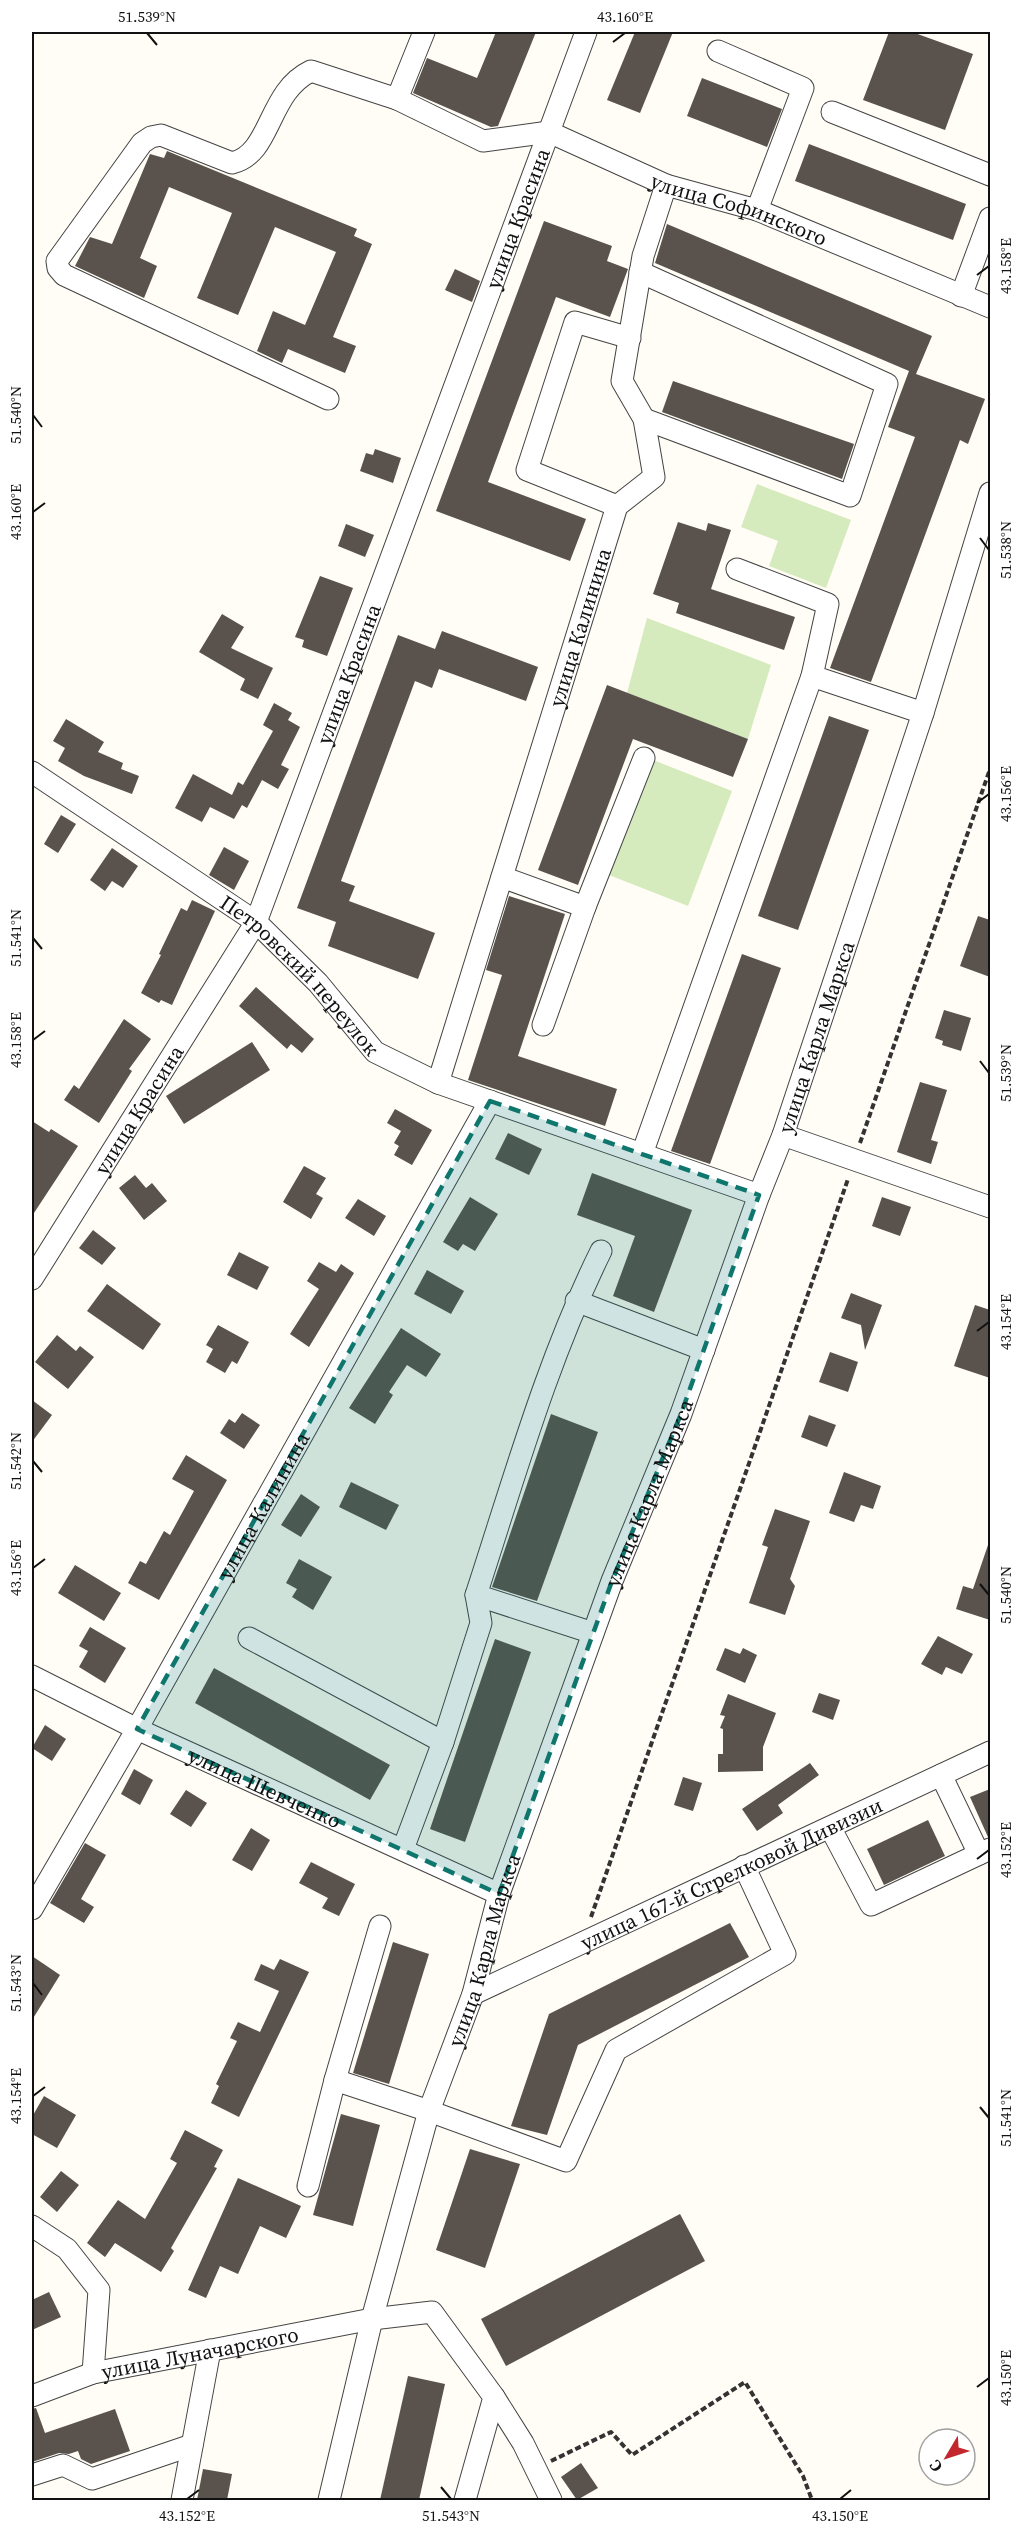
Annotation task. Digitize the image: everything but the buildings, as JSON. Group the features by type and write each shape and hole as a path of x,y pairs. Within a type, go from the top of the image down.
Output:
{"street":[{"path":"397,99 424,32"},
{"name":"улица Красина","path":"32,1280 256,922 585,32"},
{"path":"718,51 803,88 757,210"},
{"path":"328,399 64,275 58,268 57,261 142,143 151,137 161,135 232,163 244,160 253,152 286,90 297,78 311,71 397,99 483,141 549,132"},
{"path":"832,112 990,175"},
{"name":"улица Софинского","path":"549,132 666,185 757,210 990,307"},
{"path":"630,338 575,322 527,470 617,506 654,477 644,419 622,381 630,338 643,255 666,185"},
{"path":"960,296 990,218"},
{"path":"640,272 887,384 850,496 644,419"},
{"name":"улица Карла Маркса","path":"329,2500 372,2319 429,2111 473,1994 499,1894 612,1581 681,1414 759,1195 783,1135 923,713 990,494"},
{"name":"улица Калинина","path":"438,1083 617,506"},
{"path":"642,1154 812,676 828,604 737,569"},
{"path":"812,676 923,713"},
{"path":"543,1025 585,908 644,758"},
{"name":"Петровский переулок","path":"32,772 256,922 318,982 375,1052 438,1083 759,1195"},
{"path":"502,877 585,908"},
{"name":"улица Калинина","path":"32,1909 137,1729 490,1101"},
{"path":"783,1135 990,1207"},
{"path":"403,1849 443,1742 481,1623 476,1595 535,1416 576,1301 601,1251"},
{"path":"576,1301 704,1350"},
{"path":"476,1595 593,1633"},
{"path":"249,1638 443,1742"},
{"name":"улица Шевченко","path":"32,1676 137,1729 499,1894"},
{"name":"улица 167-й Стрелковой Дивизии","path":"473,1994 744,1866 831,1829 990,1752"},
{"path":"831,1829 871,1905 985,1852 940,1775"},
{"path":"335,2080 429,2111 566,2161 616,2050 785,1954 744,1866"},
{"path":"308,2186 335,2080 380,1926"},
{"path":"32,2226 67,2249 99,2290 93,2373"},
{"name":"улица Луначарского","path":"32,2397 93,2373 372,2319 432,2313 494,2397"},
{"path":"182,2500 210,2350"},
{"path":"494,2397 524,2443 551,2500"},
{"path":"465,2500 494,2397"},
{"path":"32,2475 63,2465 92,2479 192,2445"}],"path":[{"path":"578,1944 591,1916 990,769"},
{"path":"535,2468 611,2432 632,2455 745,2382 803,2476 812,2500"}],"highlighted area":[{"path":"490,1101 759,1195 681,1414 612,1581 499,1894 137,1729"}],"green space":[{"path":"757,484 851,520 826,588 769,566 778,541 741,527"},
{"path":"647,618 771,665 748,739 627,693"},
{"path":"653,760 732,791 688,906 609,875"}]}
